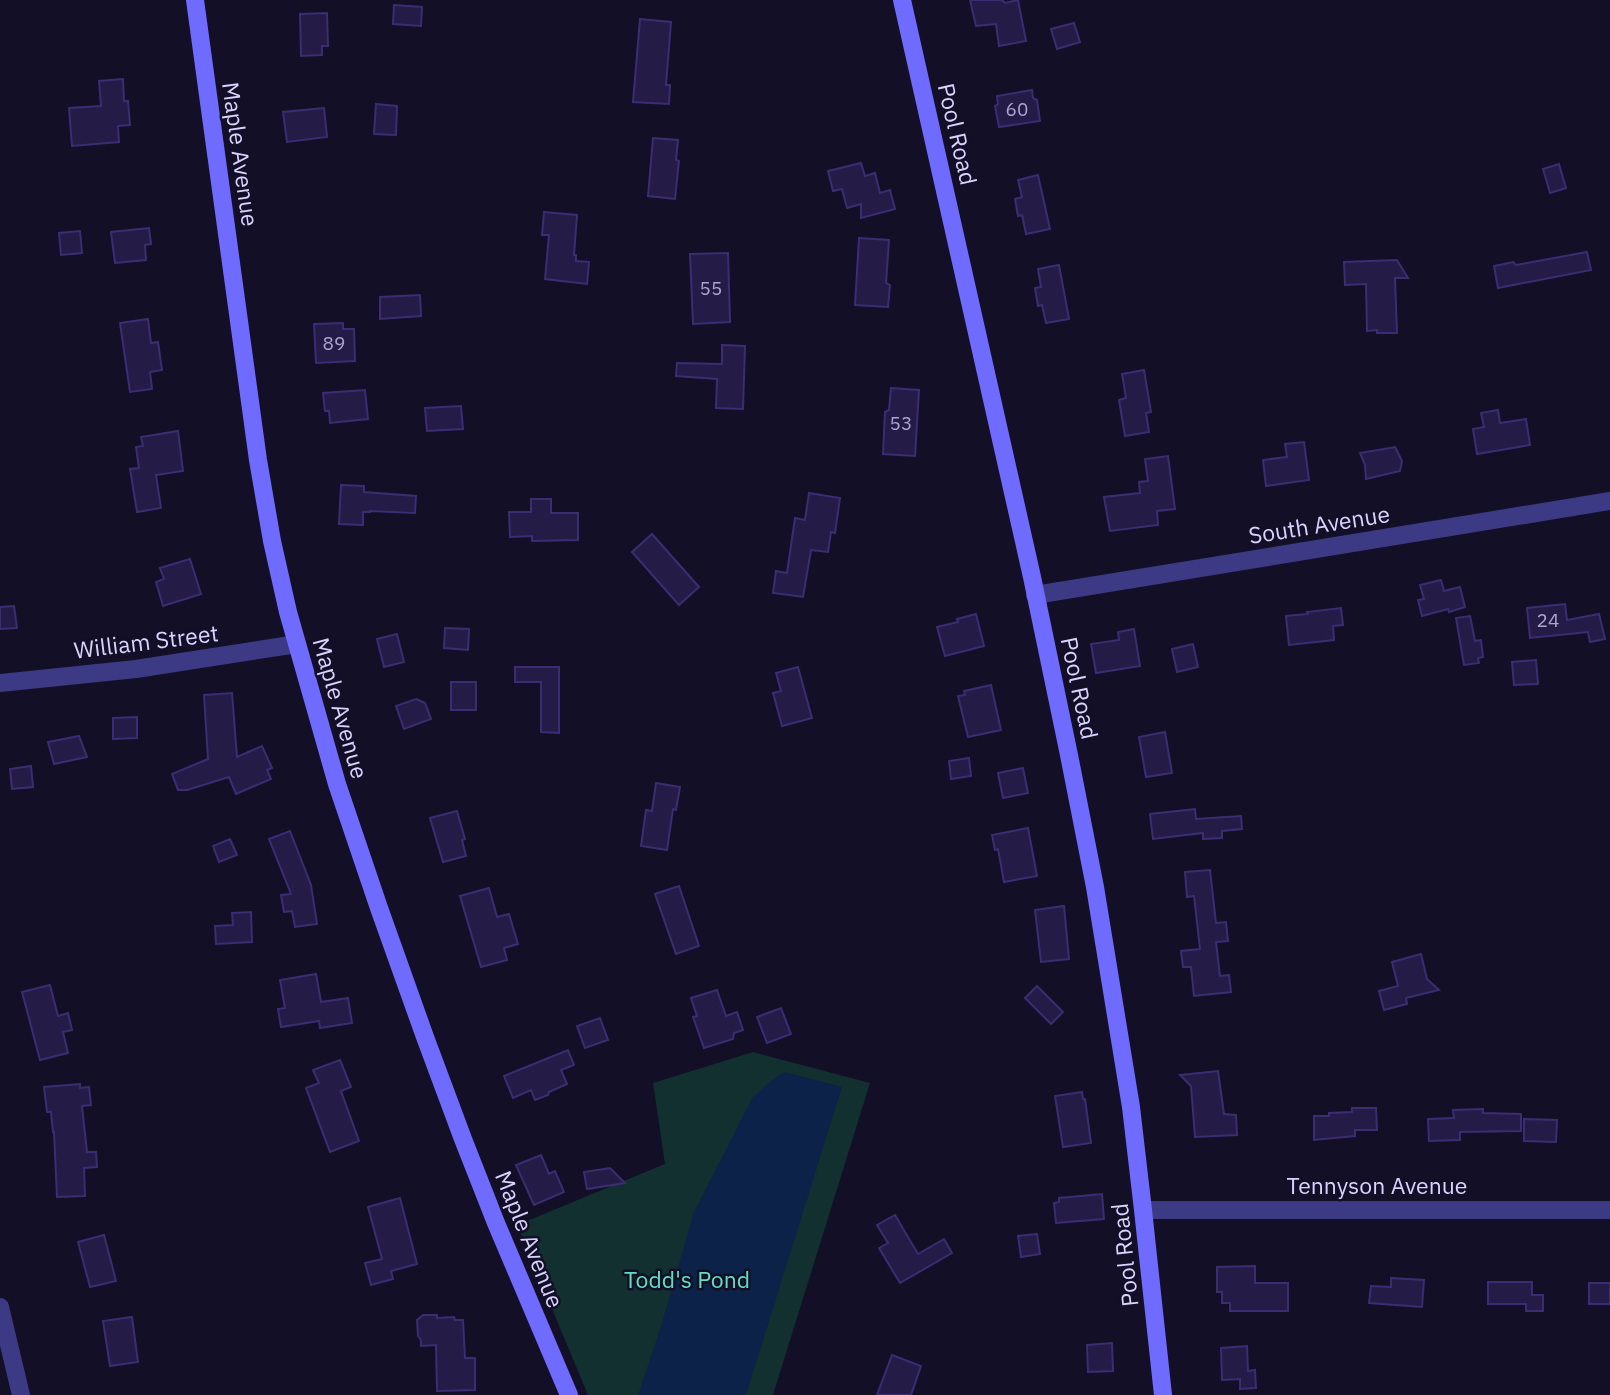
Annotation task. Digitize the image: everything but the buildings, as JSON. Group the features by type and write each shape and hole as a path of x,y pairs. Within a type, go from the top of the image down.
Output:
{"main road":[{"name":"Maple Avenue","path":"195,0 258,460 280,578 297,645 342,796 430,1050 491,1211 569,1395"},
{"name":"Pool Road","path":"902,0 1035,595 1097,900 1131,1107 1163,1395"}],"street":[{"name":"South Avenue","path":"1035,595 1610,501"},
{"name":"William Street","path":"0,683 136,669 297,645"},
{"name":"Tennyson Avenue","path":"1143,1210 1610,1210"},
{"path":"0,1307 21,1395"}],"green space":[{"name":"Todd's Pond","path":"753,1052 870,1083 773,1395 588,1395 517,1225 665,1164 653,1083"}],"water":[{"name":"Todd's Pond","path":"785,1072 842,1087 746,1395 638,1395 694,1212 753,1097"}]}
